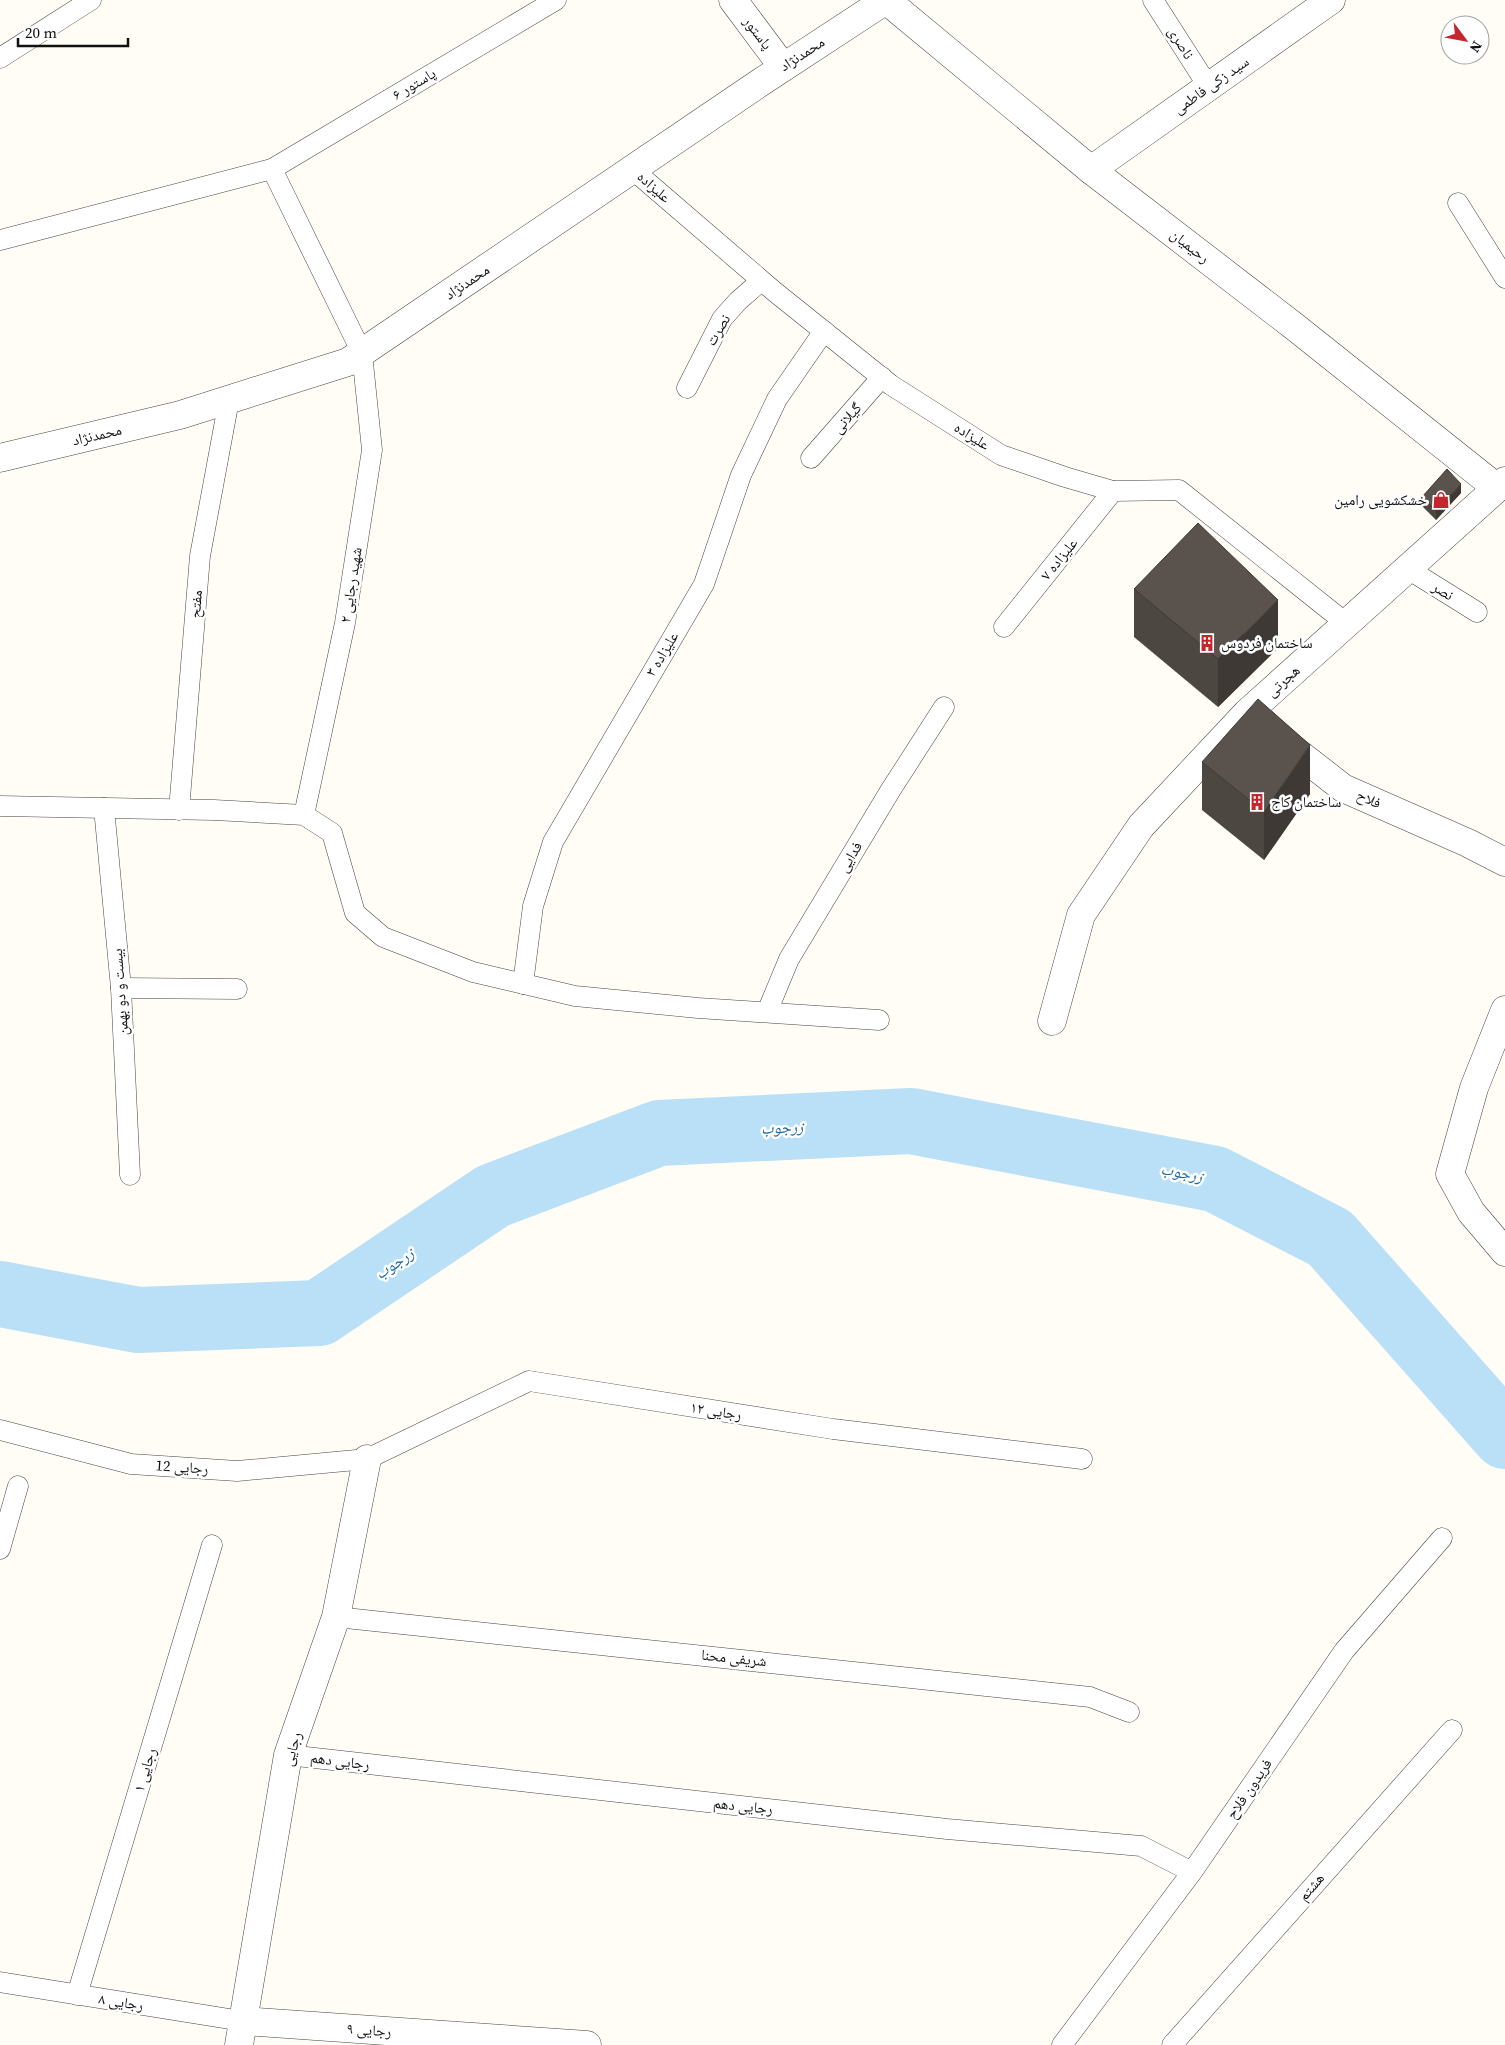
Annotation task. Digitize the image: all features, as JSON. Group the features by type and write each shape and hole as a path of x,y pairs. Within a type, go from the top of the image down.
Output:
{"street":[{"name":"پاستور","path":"733,0 783,67"},
{"name":"محمدنژاد","path":"0,458 180,415 348,362 632,168 886,0"},
{"name":"رحیمیان","path":"886,0 1091,170 1502,488"},
{"name":"سید زکی فاطمی","path":"1091,170 1331,0"},
{"name":"هجرتی","path":"1052,1021 1081,916 1140,826 1247,713 1502,488"},
{"name":"فلاح","path":"1247,713 1343,788 1468,843 1505,862"},
{"path":"1505,1010 1474,1088 1450,1174 1471,1212 1505,1252"},
{"name":"رجایی","path":"240,2033 288,1755 336,1617 367,1458"},
{"name":"رجایی ۹","path":"240,2033 587,2045"}],"lane":[{"path":"0,58 91,0"},
{"name":"پاستور ۶","path":"0,240 272,169 556,0"},
{"name":"ناصری","path":"1153,0 1208,86"},
{"name":"علیزاده","path":"632,168 761,281 882,378 1002,455 1113,491 1178,490 1347,624"},
{"name":"شهید رجایی ۲","path":"272,169 362,354 372,450 345,622 304,815"},
{"path":"1458,203 1505,278"},
{"name":"نصرت","path":"687,388 722,319 738,300 761,281"},
{"name":"علیزاده ۳","path":"524,984 533,906 553,842 704,584 741,476 777,399 824,331"},
{"name":"گیلانی","path":"811,458 882,378"},
{"name":"مفتح","path":"178,810 200,556 229,400"},
{"name":"علیزاده ۷","path":"1004,627 1113,491"},
{"name":"نصر","path":"1408,569 1478,612"},
{"name":"فدایی","path":"767,1012 788,959 890,791 944,707"},
{"path":"0,806 304,815 332,833 355,913 383,937 473,972 575,996 879,1020"},
{"name":"بیست و دو بهمن","path":"104,808 120,988 130,1175"},
{"path":"120,988 238,989"},
{"name":"رجایی ۱۲","path":"367,1458 529,1381 833,1429 1082,1459"},
{"name":"رجایی 12","path":"0,1430 131,1464 237,1471 367,1458"},
{"path":"0,1549 18,1486"},
{"name":"فریدون فلاح","path":"1062,2045 1192,1872 1344,1651 1442,1538"},
{"name":"رجایی ۱","path":"77,1995 212,1545"},
{"name":"شریفی محنا","path":"336,1617 1090,1697 1129,1712"},
{"name":"هشتم","path":"1172,2045 1452,1730"},
{"name":"رجایی دهم","path":"288,1755 947,1828 1141,1846 1192,1872"},
{"name":"رجایی ۸","path":"0,1982 77,1995 240,2033"}],"building":[{"path":"1447,469 1461,484 1436,511 1422,497"},
{"path":"1198,523 1278,600 1218,659 1134,589"},
{"path":"1258,699 1310,745 1264,812 1202,762"}],"waterway":[{"name":"زرجوب","path":"0,1294 138,1320 319,1313 493,1196 659,1133 911,1121 1215,1179 1330,1238 1505,1436"}],"place":[{"name":"خشکشویی رامین","path":"1441,500"},
{"name":"ساختمان فردوس","path":"1207,643"},
{"name":"ساختمان کاج","path":"1257,802"}]}
